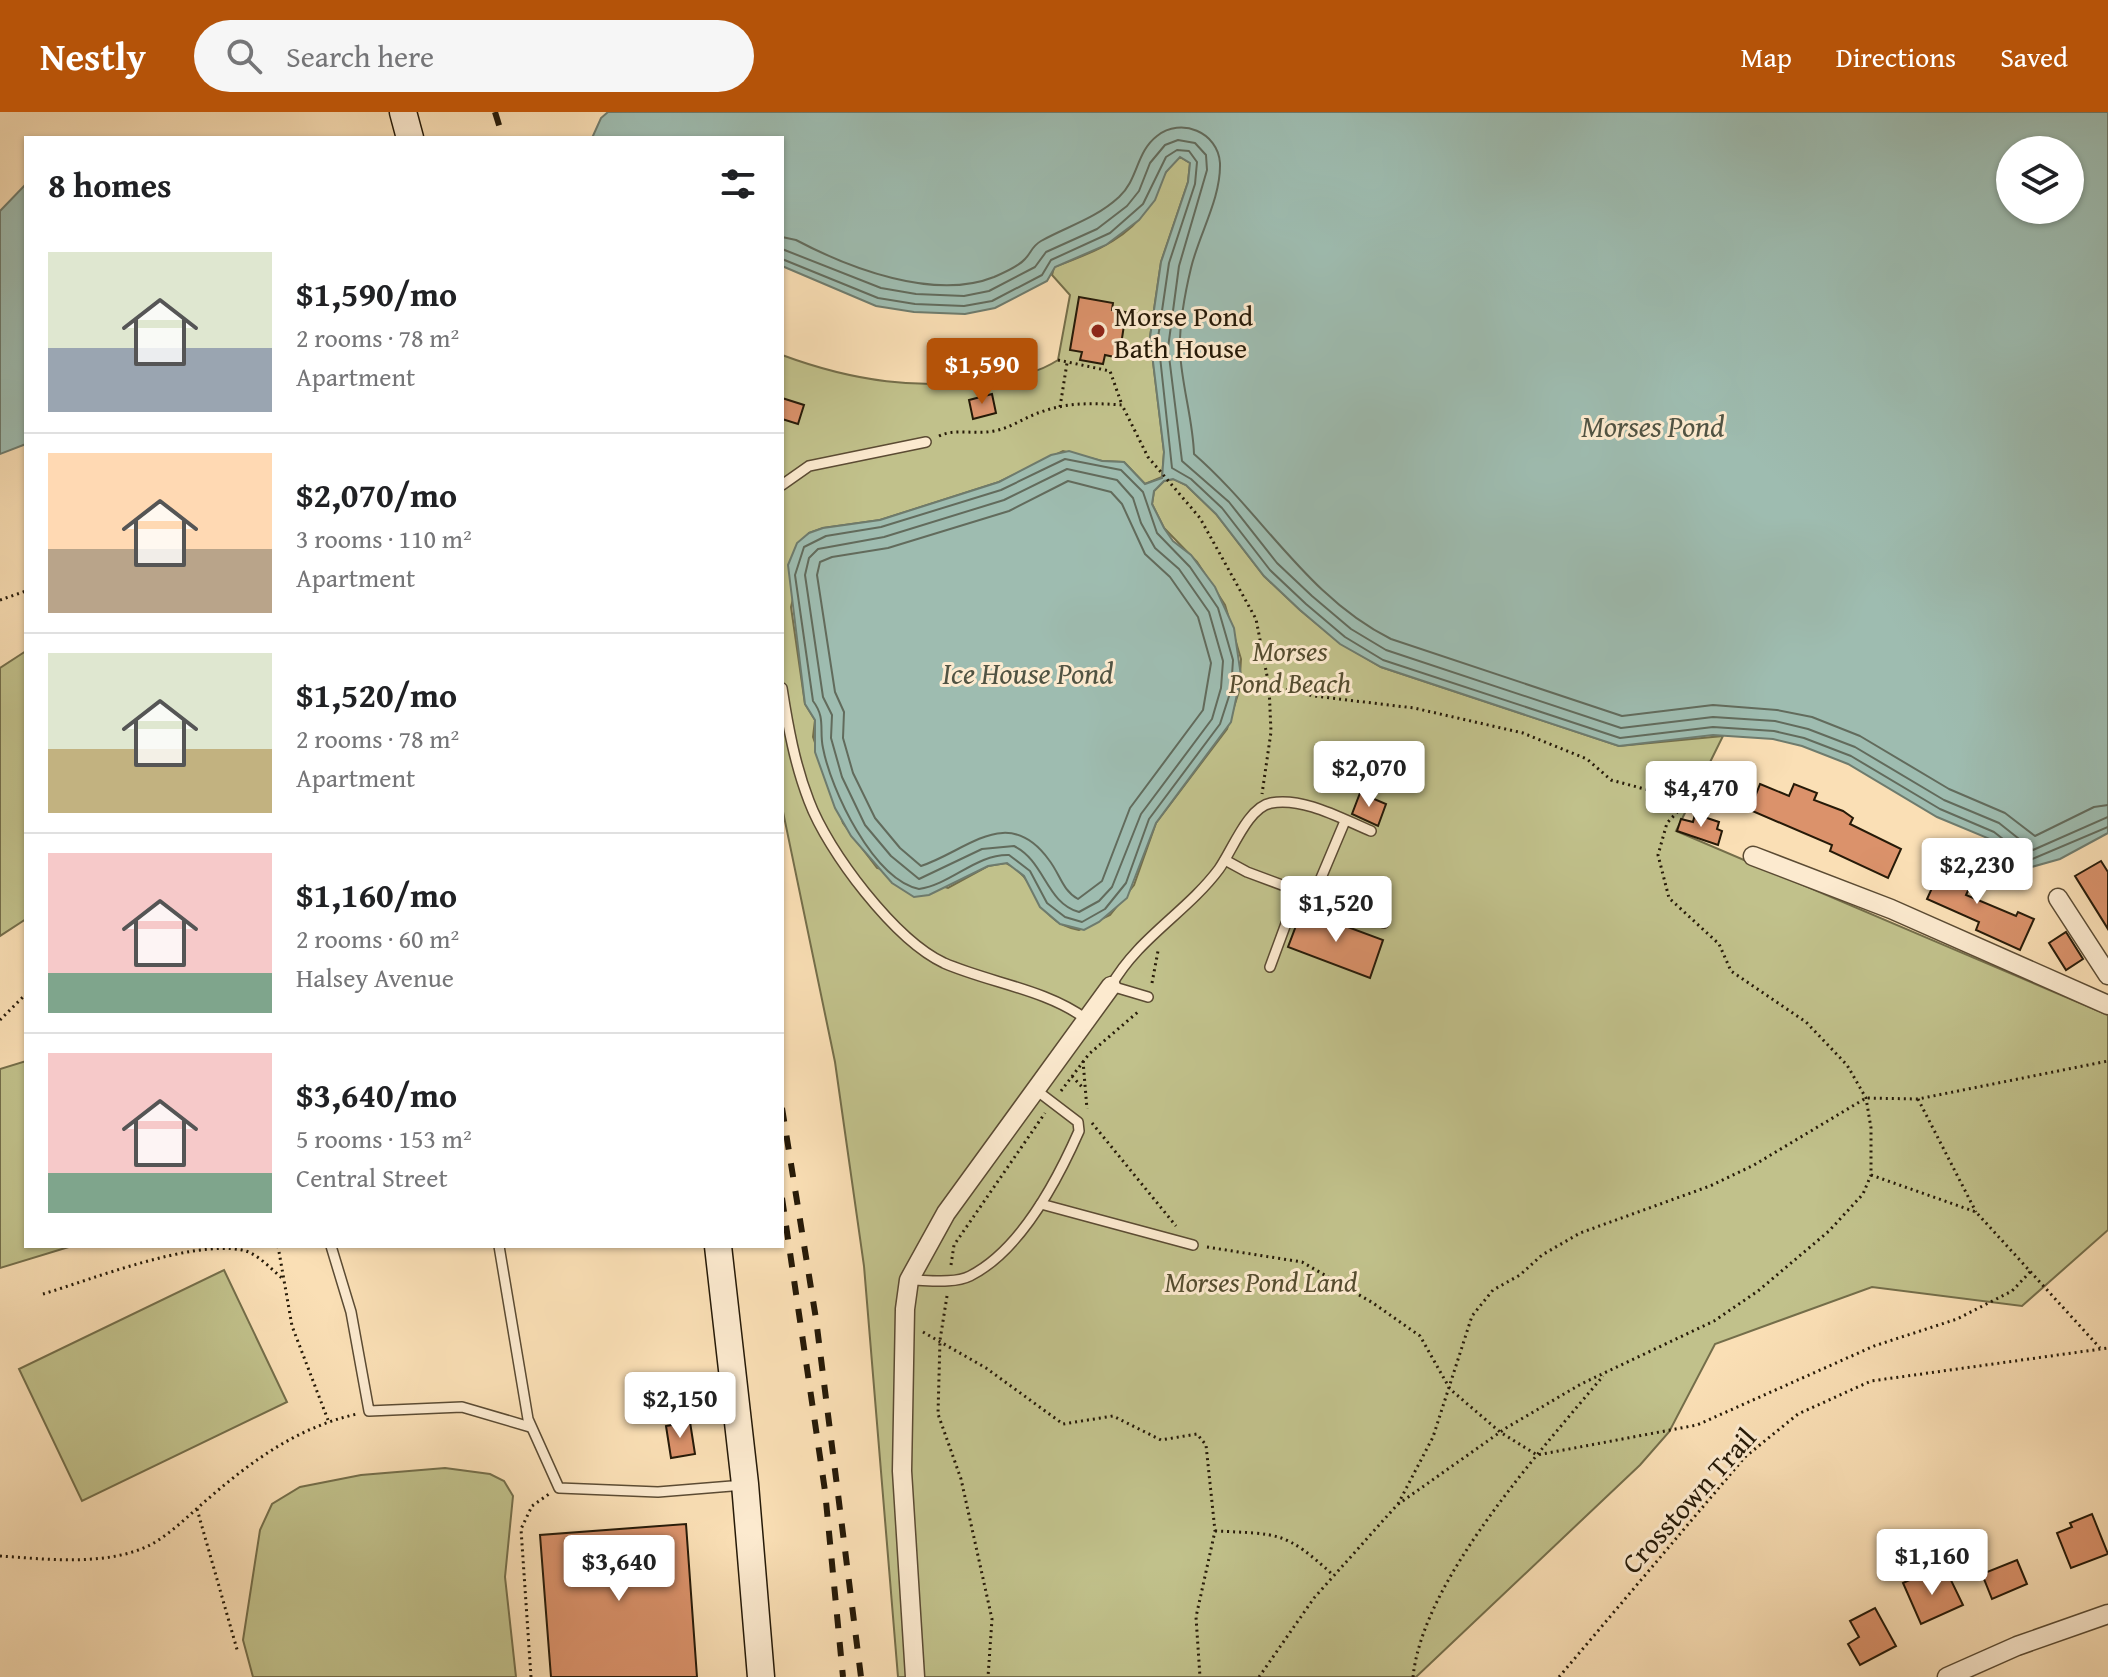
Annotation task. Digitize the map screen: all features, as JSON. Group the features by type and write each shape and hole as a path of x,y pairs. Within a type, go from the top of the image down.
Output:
{"main road":[{"path":"403,112 409,136"},
{"path":"718,1248 745,1484 761,1677"}],"street":[{"path":"1753,856 1891,909 2108,1005"},
{"path":"2058,898 2108,975"},
{"path":"915,1677 902,1471 905,1309 909,1280 933,1232 1111,986"},
{"path":"1947,1677 2017,1646 2108,1614"}],"lane":[{"path":"784,484 809,466 926,442"},
{"path":"784,699 793,749 810,803 832,843 894,927 916,947 942,962 1058,1003 1086,1019"},
{"path":"1148,997 1111,986 1133,952 1225,860 1251,817 1264,805 1279,802 1302,806 1371,831"},
{"path":"1313,897 1345,821"},
{"path":"1225,860 1384,923"},
{"path":"1270,967 1298,891"},
{"path":"909,1280 969,1277 1016,1239 1056,1183 1079,1131 1078,1122 1036,1090"},
{"path":"1041,1204 1193,1245"},
{"path":"332,1248 351,1312 369,1411 462,1407 530,1427"},
{"path":"499,1248 530,1427 559,1488 658,1492 745,1484"}],"path":[{"path":"1058,360 1110,371 1122,405 1148,457 1200,518 1246,597 1262,642 1269,686 1270,749 1262,791 1264,805"},
{"path":"1060,407 1068,362"},
{"path":"926,442 950,431 975,434 999,430 1060,407 1091,403 1122,405"},
{"path":"0,600 24,592"},
{"path":"1259,1677 1333,1575 1397,1505 1500,1432 1605,1374 1714,1321 1758,1291 1854,1205 1871,1175 1871,1128 1866,1098 1847,1065 1806,1022 1731,971 1719,944 1669,898 1658,855 1667,823 1681,808 1677,791 1652,791 1611,780 1587,759 1523,733 1440,717 1414,708 1314,696 1269,686"},
{"path":"988,1677 992,1619 964,1492 938,1414 940,1340 954,1245 1083,1061 1126,1025 1148,997 1156,971 1160,927"},
{"path":"0,1020 24,996"},
{"path":"1083,1061 1082,1087 1089,1119 1193,1245 1302,1262 1373,1303 1420,1336 1450,1389 1500,1432 1537,1455 1697,1425 1874,1346 1957,1319 2012,1291 2031,1271"},
{"path":"1397,1505 1433,1437 1472,1316 1493,1290 1542,1255 1580,1233 1710,1186 1754,1165 1866,1098 1918,1099 2108,1061"},
{"path":"1072,1076 1082,1087"},
{"path":"1918,1099 1976,1212 2101,1349"},
{"path":"1871,1175 1976,1212"},
{"path":"278,1248 292,1326 328,1420"},
{"path":"43,1294 173,1255 243,1250 282,1278"},
{"path":"913,1326 986,1368 1063,1424 1113,1416 1161,1440 1197,1434 1206,1445 1215,1531 1196,1617 1200,1677"},
{"name":"Crosstown Trail","path":"1559,1677 1745,1457 1798,1414 1871,1381 2108,1348"},
{"path":"1413,1677 1414,1660 1433,1612 1483,1524 1605,1374"},
{"path":"0,1556 51,1561 117,1555 151,1544 258,1457 328,1420 369,1411"},
{"path":"531,1677 521,1529 532,1506 559,1488"},
{"path":"197,1509 238,1653"},
{"path":"1215,1531 1268,1533 1297,1542 1333,1575"}],"green space":[{"name":"Morses Pond Land","path":"1180,157 1190,163 1188,182 1161,262 1150,337 1164,452 1162,477 1145,484 1124,462 1102,461 1063,451 999,482 880,520 809,533 791,607 805,704 815,720 813,737 843,823 877,868 948,888 988,866 1006,863 1026,879 1053,918 1079,930 1110,915 1134,885 1156,823 1227,729 1239,691 1241,659 1225,605 1197,562 1164,528 1152,504 1154,491 1164,481 1174,479 1186,485 1216,514 1264,576 1300,610 1340,643 1381,667 1619,746 1723,736 1676,831 2108,1015 2108,1230 2022,1306 1872,1287 1715,1344 1669,1432 1640,1465 1416,1677 898,1677 864,1266 835,1062 784,817 784,356 860,377 913,384 1003,378 1043,368 1058,360 1070,295 1052,275 1054,267 1100,248 1132,227"},
{"path":"24,652 24,920 0,936 0,668"},
{"path":"24,1062 24,1248 65,1248 0,1268 0,1069"},
{"path":"224,1270 287,1402 82,1501 19,1369"},
{"path":"445,1468 490,1474 504,1481 513,1496 505,1577 516,1677 253,1677 243,1640 260,1530 272,1504 300,1487 361,1475"}],"water":[{"name":"Morses Pond","path":"608,112 2108,112 2108,833 2060,859 2028,868 1990,839 1937,817 1848,764 1802,746 1773,739 1713,735 1619,746 1381,667 1340,644 1300,610 1264,576 1216,514 1186,485 1173,479 1164,481 1154,491 1152,504 1173,541 1191,555 1215,587 1234,628 1241,676 1231,722 1156,823 1127,898 1099,922 1084,930 1060,924 1040,907 1024,876 1007,863 988,866 929,895 914,897 892,883 851,836 835,808 815,752 815,720 805,704 788,565 797,543 809,533 880,520 999,482 1051,455 1069,451 1102,461 1124,462 1145,484 1162,478 1164,452 1150,337 1161,262 1188,182 1190,163 1180,157 1166,172 1155,200 1139,220 1106,245 1055,267 1047,281 995,308 965,314 914,312 876,306 784,267 784,136 593,136 601,118"},
{"path":"24,186 24,445 0,454 0,211"}],"building":[{"name":"Morse Pond Bath House","path":"1079,297 1113,303 1112,310 1126,312 1119,358 1105,355 1103,364 1080,360 1082,352 1070,350"},
{"path":"992,394 996,413 973,419 969,400"},
{"path":"784,399 804,405 798,424 784,420"},
{"path":"1760,784 1789,796 1794,784 1817,793 1814,800 1843,811 1853,818 1850,824 1901,849 1888,878 1830,851 1832,845 1750,810"},
{"path":"1360,793 1386,804 1378,826 1352,814"},
{"path":"1695,814 1719,822 1717,829 1722,831 1718,845 1677,831 1681,819 1693,822"},
{"path":"1946,857 1977,871 1966,895 2016,916 2018,912 2034,919 2020,950 1976,930 1979,922 1927,899"},
{"path":"2101,861 2108,872 2108,929 2075,876"},
{"path":"1302,910 1383,940 1370,978 1288,947"},
{"path":"2066,932 2083,959 2066,970 2049,943"},
{"path":"690,1422 695,1454 671,1458 666,1426"},
{"path":"2092,1514 2108,1554 2071,1568 2057,1533 2072,1527 2070,1523"},
{"path":"686,1524 697,1677 551,1677 540,1535"},
{"path":"2017,1560 2027,1584 1992,1599 1982,1574"},
{"path":"1922,1574 1926,1584 1948,1574 1963,1605 1921,1624 1903,1583"},
{"path":"1875,1608 1896,1646 1860,1665 1848,1644 1859,1637 1850,1621"}],"railway":[{"path":"495,112 502,136"},
{"path":"784,1120 816,1319 861,1677"},
{"path":"784,1212 825,1491 843,1677"}],"place":[{"name":"Morse Pond Bath House","path":"1098,331"}],"park label":[{"name":"Morses Pond Beach","path":"1290,666"}],"water label":[{"name":"Ice House Pond","path":"1028,673"}]}
